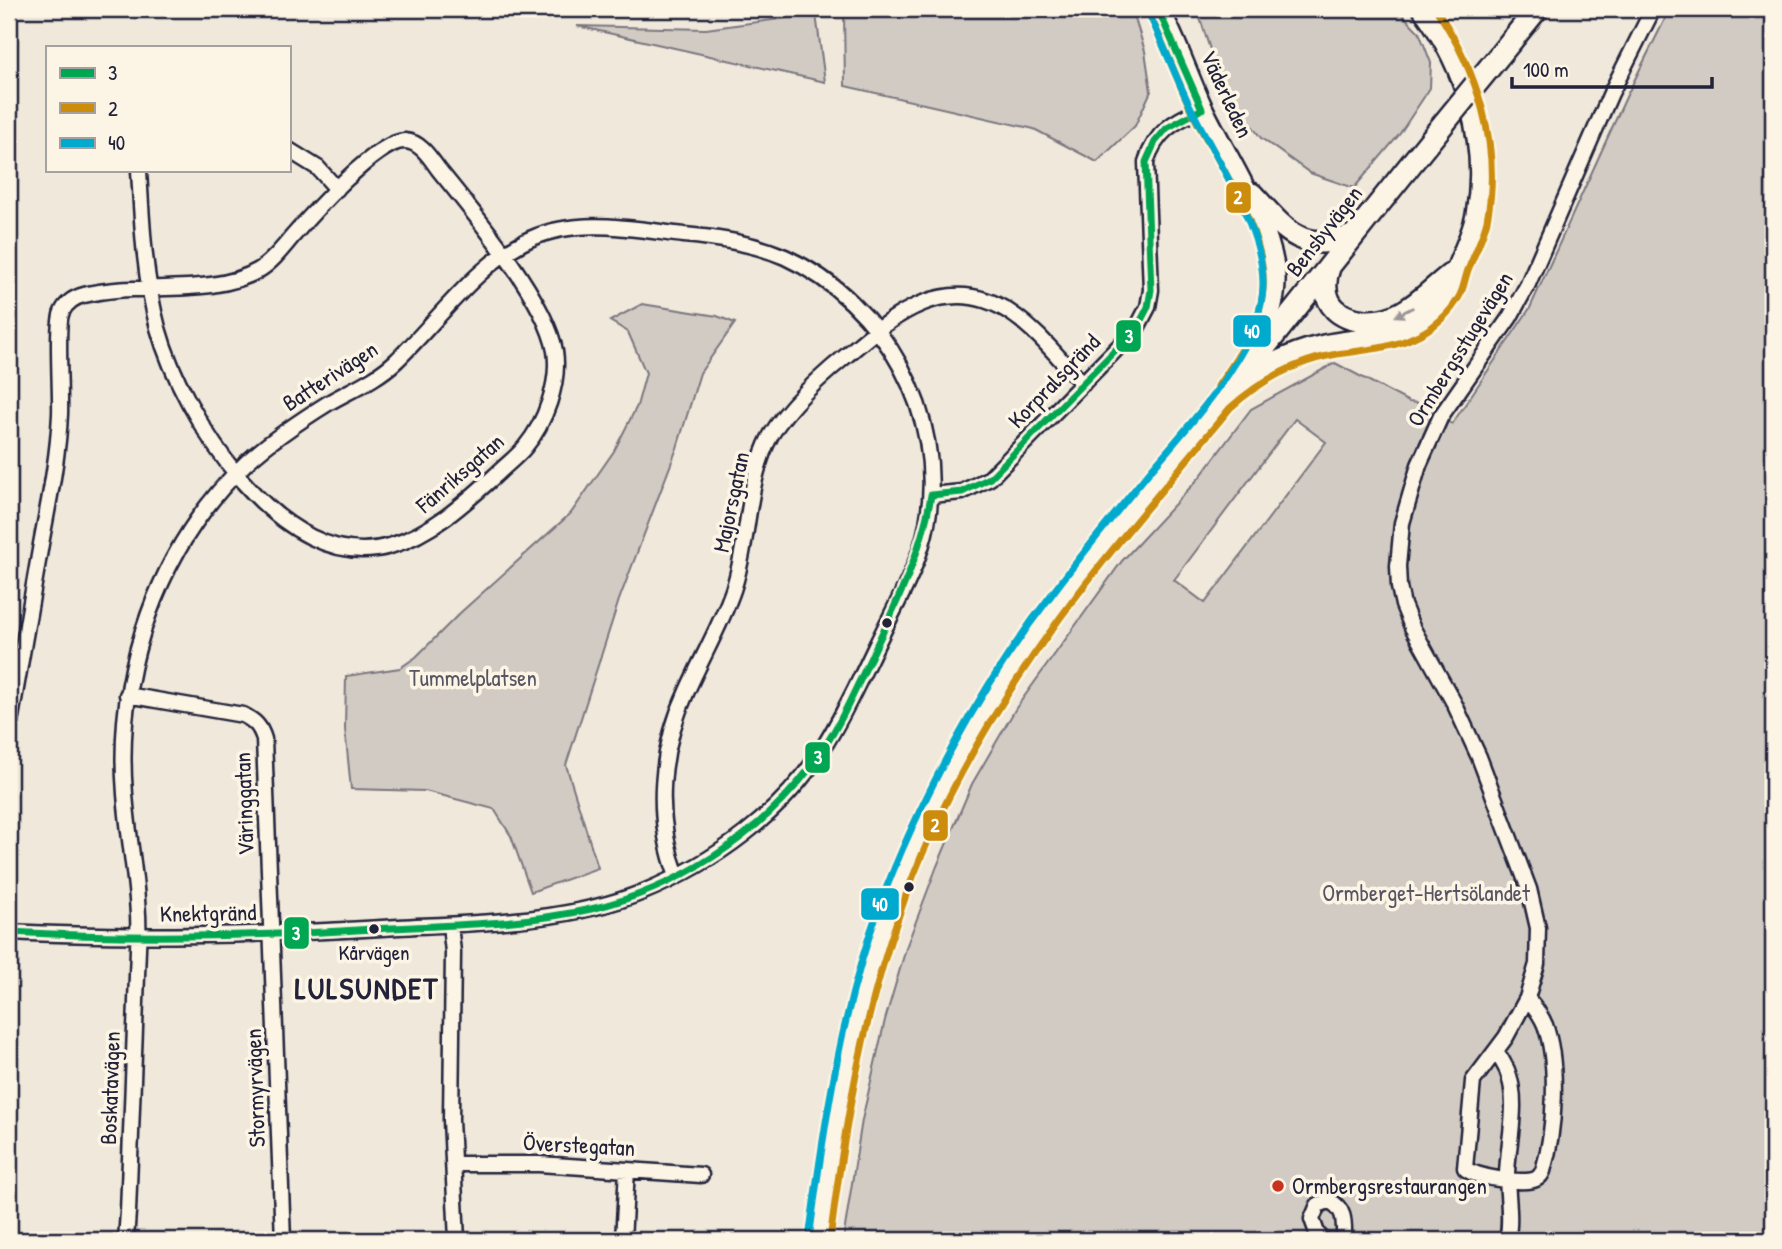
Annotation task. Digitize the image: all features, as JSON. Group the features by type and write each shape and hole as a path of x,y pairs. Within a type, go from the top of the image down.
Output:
{"main road":[{"name":"Väderleden","path":"1158,9 1168,19 1202,109 1265,238 1273,266 1274,290 1264,328 1222,401"},
{"path":"1222,401 1246,381 1295,355 1410,328 1435,310 1452,290 1477,215 1481,179 1479,150 1473,112 1461,73 1440,31 1424,9"},
{"name":"Bensbyvägen","path":"818,1240 828,1162 845,1076 878,944 907,864 949,776 1031,640 1090,562 1537,9"},
{"name":"Väderleden","path":"1239,181 1293,234 1320,243 1332,243 1353,236"},
{"path":"1330,266 1326,290 1332,306 1349,318 1370,321 1393,317 1409,310 1457,270"}],"street":[{"name":"Ormbergsstugevägen","path":"1527,998 1545,1024 1553,1082 1551,1128 1542,1174 1534,1180 1507,1180 1471,1173 1465,1168 1473,1081 1496,1051 1527,998 1539,946 1536,914 1530,889 1472,741 1407,616 1399,587 1399,544 1409,494 1441,416 1510,317 1528,284 1611,93 1653,9"},
{"name":"Korpralsgränd","path":"930,495 962,492 990,478 1137,328 1150,301 1152,278 1146,162 1150,149 1168,125 1202,109"},
{"name":"Fänriksgatan","path":"139,172 144,251 149,288 160,333 178,381 214,446 235,474 273,512 315,540 355,550 387,547 425,533 478,491 525,447 542,420 554,387 555,351 543,317 503,255 482,223 424,150 408,141 396,142 337,189"},
{"path":"9,729 57,449 61,388 60,318 66,306 83,295 229,282 256,272 274,258 337,189 318,168 290,151"},
{"name":"Batterivägen","path":"139,937 140,915 123,764 127,695 136,648 164,576 190,531 235,474 279,436 329,403 384,372 425,333 463,290 503,255 525,240 569,227 623,228 745,244 782,256 817,275 858,306 878,329 895,356 917,405 926,443 930,495 926,530 914,567 845,710 824,747 791,792 729,846 677,876 640,893 590,909 450,925"},
{"name":"Majorsgatan","path":"677,876 666,842 663,811 666,753 678,712 722,620 738,574 762,454 772,434 788,413 831,368 878,329 908,308 929,300 952,296 977,298 1012,313 1083,384"},
{"name":"Väringgatan","path":"127,695 243,715 254,720 261,728 265,750 273,935"},
{"path":"450,925 453,952 451,1120 457,1240"},
{"name":"Knektgränd","path":"9,932 139,937 273,935 450,925"},
{"name":"Stormyrvägen","path":"273,935 283,1240"},
{"name":"Boskatavägen","path":"126,1240 139,937"},
{"path":"1496,1051 1507,1070 1510,1084 1507,1240"},
{"name":"Överstegatan","path":"454,1164 539,1164 701,1175"},
{"path":"623,1240 627,1170"},
{"path":"1324,1240 1317,1233 1312,1219 1318,1205 1329,1201 1341,1210 1344,1240"}],"green space":[{"path":"858,9 1132,9 1145,51 1151,91 1135,126 1097,162 1034,129 845,86 844,12"},
{"path":"1200,9 1397,9 1419,32 1431,63 1430,88 1399,135 1354,188 1310,173 1261,138 1221,84 1200,18"},
{"name":"Ormberget-Hertsölandet","path":"1670,9 1773,9 1773,1240 843,1240 862,1120 885,1020 907,945 972,784 1016,708 1122,561 1199,478 1251,409 1335,363 1409,402 1417,403 1452,424 1530,308 1627,95","holes":["1295,419 1326,442 1205,603 1174,580"]},
{"path":"816,14 825,82 577,26 706,29"},
{"name":"Tummelplatsen","path":"642,304 717,316 735,323 700,373 677,448 619,600 566,765 598,868 531,892 511,836 494,809 425,791 351,789 345,729 346,676 400,668 416,657 460,613 571,513 614,451 637,406 646,373 628,332 610,321"}],"transit line":[{"name":"3","path":"1158,9 1202,109"},
{"name":"2","path":"830,1240 856,1076 875,995 899,915 948,798 1012,687 1101,564 1230,408 1266,381 1293,367 1322,357 1396,344 1421,334 1447,314 1460,295 1487,220 1491,164 1483,110 1474,83 1451,33 1436,9"},
{"name":"2","path":"1149,14 1192,112 1239,198 1258,244 1263,290 1258,316 1247,341 1218,386"},
{"name":"40","path":"809,1239 828,1111 855,984 881,902 924,803 964,726 1014,646 1090,545 1221,385 1250,335 1259,310 1263,286 1256,240 1235,192 1188,102 1149,14"},
{"name":"3","path":"931,495 962,492 990,478 1137,328 1148,307 1151,290 1146,162 1155,142 1167,128 1202,109"},
{"name":"3","path":"9,932 100,936 236,935 482,923 591,909 623,900 684,874 740,838 766,816 789,793 819,755 851,700 899,598 915,558 931,495"}],"place":[{"name":"Kårvägen","path":"374,929"},
{"name":"Ormbergsrestaurangen","path":"1278,1186"}],"district":[{"name":"LULSUNDET","path":"367,989"}]}
